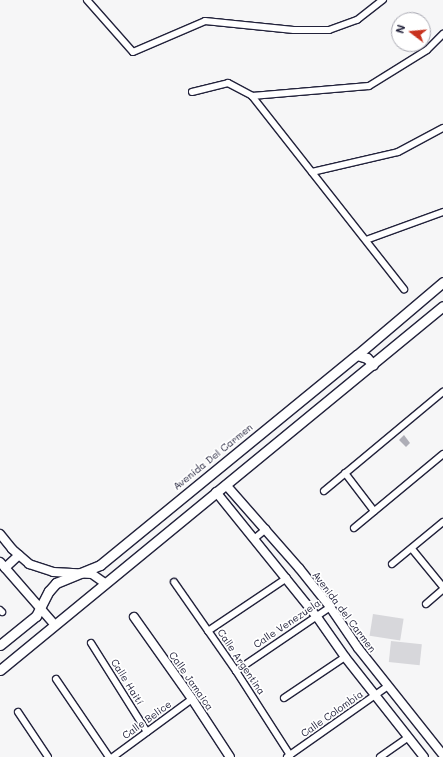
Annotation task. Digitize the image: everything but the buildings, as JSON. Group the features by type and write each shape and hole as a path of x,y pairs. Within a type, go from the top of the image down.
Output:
{"main road":[{"name":"Avenida Del Carmen","path":"0,646 36,616 49,591 56,583 100,565 357,355 443,282"},
{"path":"0,670 443,306"},
{"path":"357,355 367,358 373,365"}],"street":[{"path":"89,1 133,52 205,21 294,30 329,30 357,20 383,0"},
{"path":"252,96 369,86 427,50 443,34"},
{"path":"192,92 228,83 252,96 404,289"},
{"path":"312,172 398,152 443,128"},
{"path":"366,240 443,212"},
{"path":"324,491 443,392"},
{"path":"354,528 443,454"},
{"path":"345,473 374,511"},
{"name":"Avenida del Carmen","path":"226,485 266,529 330,607 388,686 443,756"},
{"path":"216,492 318,617 345,657 424,757"},
{"path":"392,564 443,522"},
{"path":"254,539 266,529"},
{"path":"0,534 29,564 40,569 53,572 92,574 106,583"},
{"path":"412,549 443,588 426,604"},
{"path":"19,555 2,565 55,625"},
{"path":"208,631 287,578"},
{"name":"Calle Argentina","path":"174,582 236,671 289,756"},
{"name":"Calle Venezuela","path":"236,671 318,617 330,607"},
{"name":"Calle Jamaica","path":"134,617 192,699 230,757"},
{"name":"Calle Haití","path":"91,643 147,732"},
{"path":"284,698 345,657"},
{"path":"56,679 109,757"},
{"name":"Calle Colombia","path":"289,756 388,686"},
{"name":"Calle Belice","path":"113,757 192,699"},
{"path":"18,712 48,757"},
{"path":"380,757 409,737"}],"shaded area":[{"path":"404,435 410,443 406,447 399,440"},
{"path":"373,614 404,619 400,641 370,636"},
{"path":"391,641 422,644 420,665 389,662"}]}
